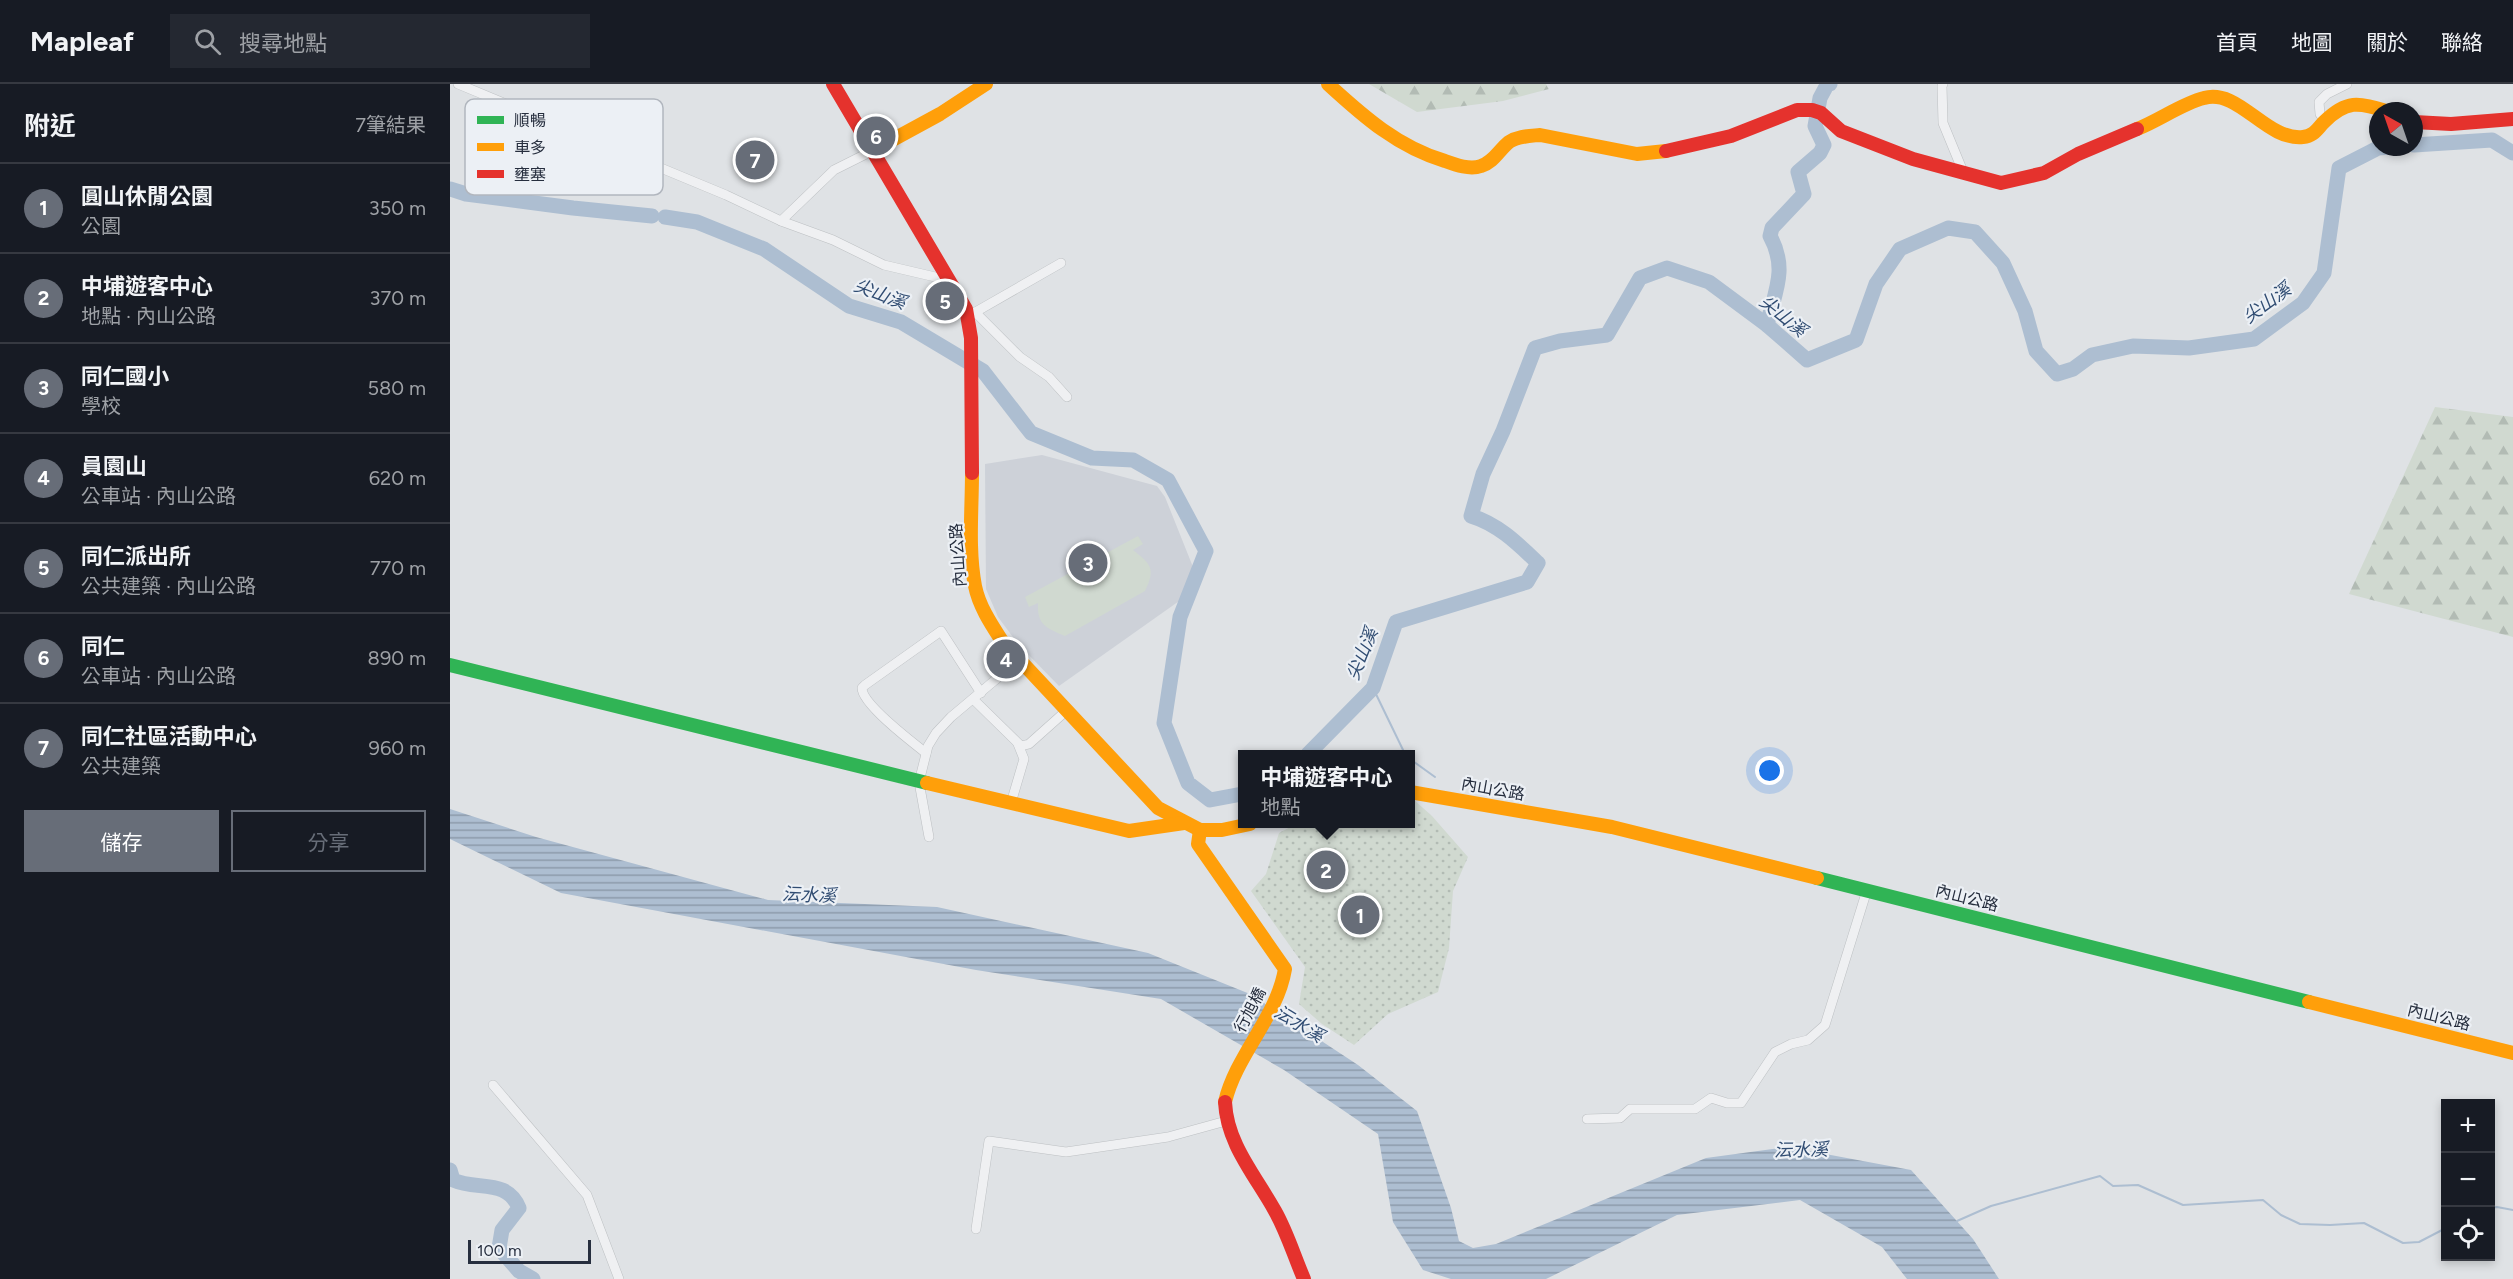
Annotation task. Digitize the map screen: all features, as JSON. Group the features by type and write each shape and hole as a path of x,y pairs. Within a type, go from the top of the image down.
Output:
{"street":[{"path":"458,84 494,99"},
{"path":"833,84 948,280 971,314 1020,357 1049,376 1067,397"},
{"path":"781,221 834,170 940,114 986,84"},
{"path":"1328,84 1396,142 1454,165 1469,168 1489,161 1504,145 1523,135 1540,135 1637,154 1655,154 1731,136 1797,110 1816,111 1841,131 1912,159 2001,183 2044,173 2078,154 2153,123 2205,98 2224,99 2248,111 2278,134 2303,137 2315,133 2325,121 2350,104 2362,103 2369,105"},
{"path":"1943,84 1941,86 1943,123 1964,174"},
{"path":"2325,121 2320,114 2319,102 2327,94 2347,84"},
{"path":"2423,122 2477,123 2513,119"},
{"path":"663,169 781,221 832,240 884,265 948,280"},
{"path":"971,314 1061,263"},
{"name":"內山公路","path":"971,314 972,547 975,587 987,618 1002,641 1019,660 1158,808 1200,830 1222,830 1238,827"},
{"path":"926,753 899,732 865,696 862,688 941,631 977,696 1018,744 1024,759 1011,803"},
{"path":"929,837 919,782 926,753 936,733 1019,660"},
{"path":"450,665 919,782 1129,831 1184,823"},
{"path":"1018,744 1029,744 1066,711"},
{"name":"內山公路","path":"1415,793 1612,827 2513,1053"},
{"name":"行旭橋","path":"1200,830 1198,844 1285,969 1282,986 1247,1050 1225,1100 1226,1121"},
{"path":"1587,1119 1620,1118 1630,1109 1695,1109 1711,1098 1727,1103 1741,1103 1775,1052 1791,1044 1808,1040 1825,1025 1867,890"},
{"path":"493,1085 587,1195 619,1279"},
{"path":"976,1229 989,1141 1066,1152 1168,1137 1226,1121 1234,1143 1276,1213 1304,1279"}],"shaded area":[{"path":"1042,455 1157,486 1165,497 1197,577 1182,599 1059,686 1018,644 998,617 986,589 985,464"}],"green space":[{"path":"1369,84 1546,84 1549,89 1503,101 1417,112"},
{"path":"2435,407 2513,417 2513,637 2349,594"},
{"path":"1138,536 1143,544 1133,550 1148,563 1151,572 1145,591 1065,636 1044,625 1039,616 1038,603 1029,607 1025,597"},
{"path":"1415,801 1432,816 1468,857 1453,891 1449,948 1438,992 1388,1014 1354,1045 1322,1024 1299,1004 1305,967 1251,891 1266,874 1279,833 1288,828 1415,828"}],"water":[{"name":"沄水溪","path":"450,809 536,837 768,900 937,907 1148,953 1250,994 1358,1065 1417,1111 1451,1208 1459,1241 1473,1248 1496,1244 1706,1158 1788,1147 1911,1170 1973,1239 1999,1279 1907,1279 1882,1247 1800,1200 1677,1215 1546,1279 1451,1279 1423,1270 1393,1222 1378,1134 1284,1070 1161,999 976,970 561,893 450,839"}],"waterway":[{"path":"1767,325 1779,270 1778,259 1770,236 1772,228 1804,194 1798,172 1820,153 1824,145 1815,126 1820,98 1827,85 1830,84"},
{"name":"尖山溪","path":"2423,144 2492,140 2513,153"},
{"name":"尖山溪","path":"1312,750 1373,688 1396,622 1527,582 1538,563 1499,529 1471,516 1483,474 1503,431 1535,348 1560,341 1607,335 1640,278 1667,268 1709,282 1767,325 1807,360 1856,340 1876,284 1900,249 1948,228 1975,232 2003,263 2025,311 2036,351 2057,374 2073,369 2092,355 2133,346 2189,348 2254,339 2303,303 2324,273 2339,168 2369,153"},
{"name":"尖山溪","path":"450,189 465,194"},
{"name":"尖山溪","path":"474,195 652,216"},
{"name":"尖山溪","path":"665,217 697,222 764,249 849,306 901,322 983,371 1031,433 1092,458 1133,460 1168,480 1206,551 1180,617 1164,723 1188,783 1210,800 1238,795"},
{"path":"1373,688 1403,750"},
{"path":"1415,763 1435,777"},
{"path":"450,1170 453,1180 499,1189 514,1199 519,1208 502,1230 499,1248 519,1271 533,1279"},
{"path":"1957,1221 1991,1206 2100,1176 2113,1186 2138,1185 2183,1205 2263,1200 2281,1215 2300,1224 2364,1223 2403,1243 2419,1242 2441,1231"},
{"path":"2495,1207 2513,1210"}],"traffic: fast":[{"path":"450,665 927,783"},
{"path":"1817,878 2309,1002"}],"traffic: slow":[{"path":"872,151 940,114 986,84"},
{"path":"1328,84 1382,130 1412,148 1463,167 1481,166 1489,162 1512,140 1540,135 1637,154 1666,151"},
{"path":"2137,129 2204,98 2217,97 2229,100 2277,131 2290,136 2303,137 2315,132 2332,115 2346,106 2369,106"},
{"path":"972,473 971,544 975,586 982,608 1002,641 1158,808 1200,830 1222,830 1238,827"},
{"path":"927,783 1129,831 1184,823"},
{"path":"1415,793 1612,827 1817,878"},
{"path":"1200,830 1198,844 1285,969 1274,1003 1238,1068 1225,1102"},
{"path":"2309,1002 2513,1053"}],"traffic: jam":[{"path":"833,84 966,309 971,338 972,473"},
{"path":"1666,151 1731,136 1797,110 1812,110 1821,113 1841,131 1913,159 2001,183 2044,173 2078,154 2137,129"},
{"path":"2423,122 2451,124 2513,119"},
{"path":"1225,1102 1236,1145 1279,1219 1304,1279"}],"place":[{"name":"同仁","path":"876,136"},
{"name":"同仁社區活動中心","path":"755,160"},
{"name":"同仁派出所","path":"945,301"},
{"name":"同仁國小","path":"1088,563"},
{"name":"員園山","path":"1006,659"},
{"name":"中埔遊客中心","path":"1326,870"},
{"name":"圓山休閒公園","path":"1360,915"}]}
